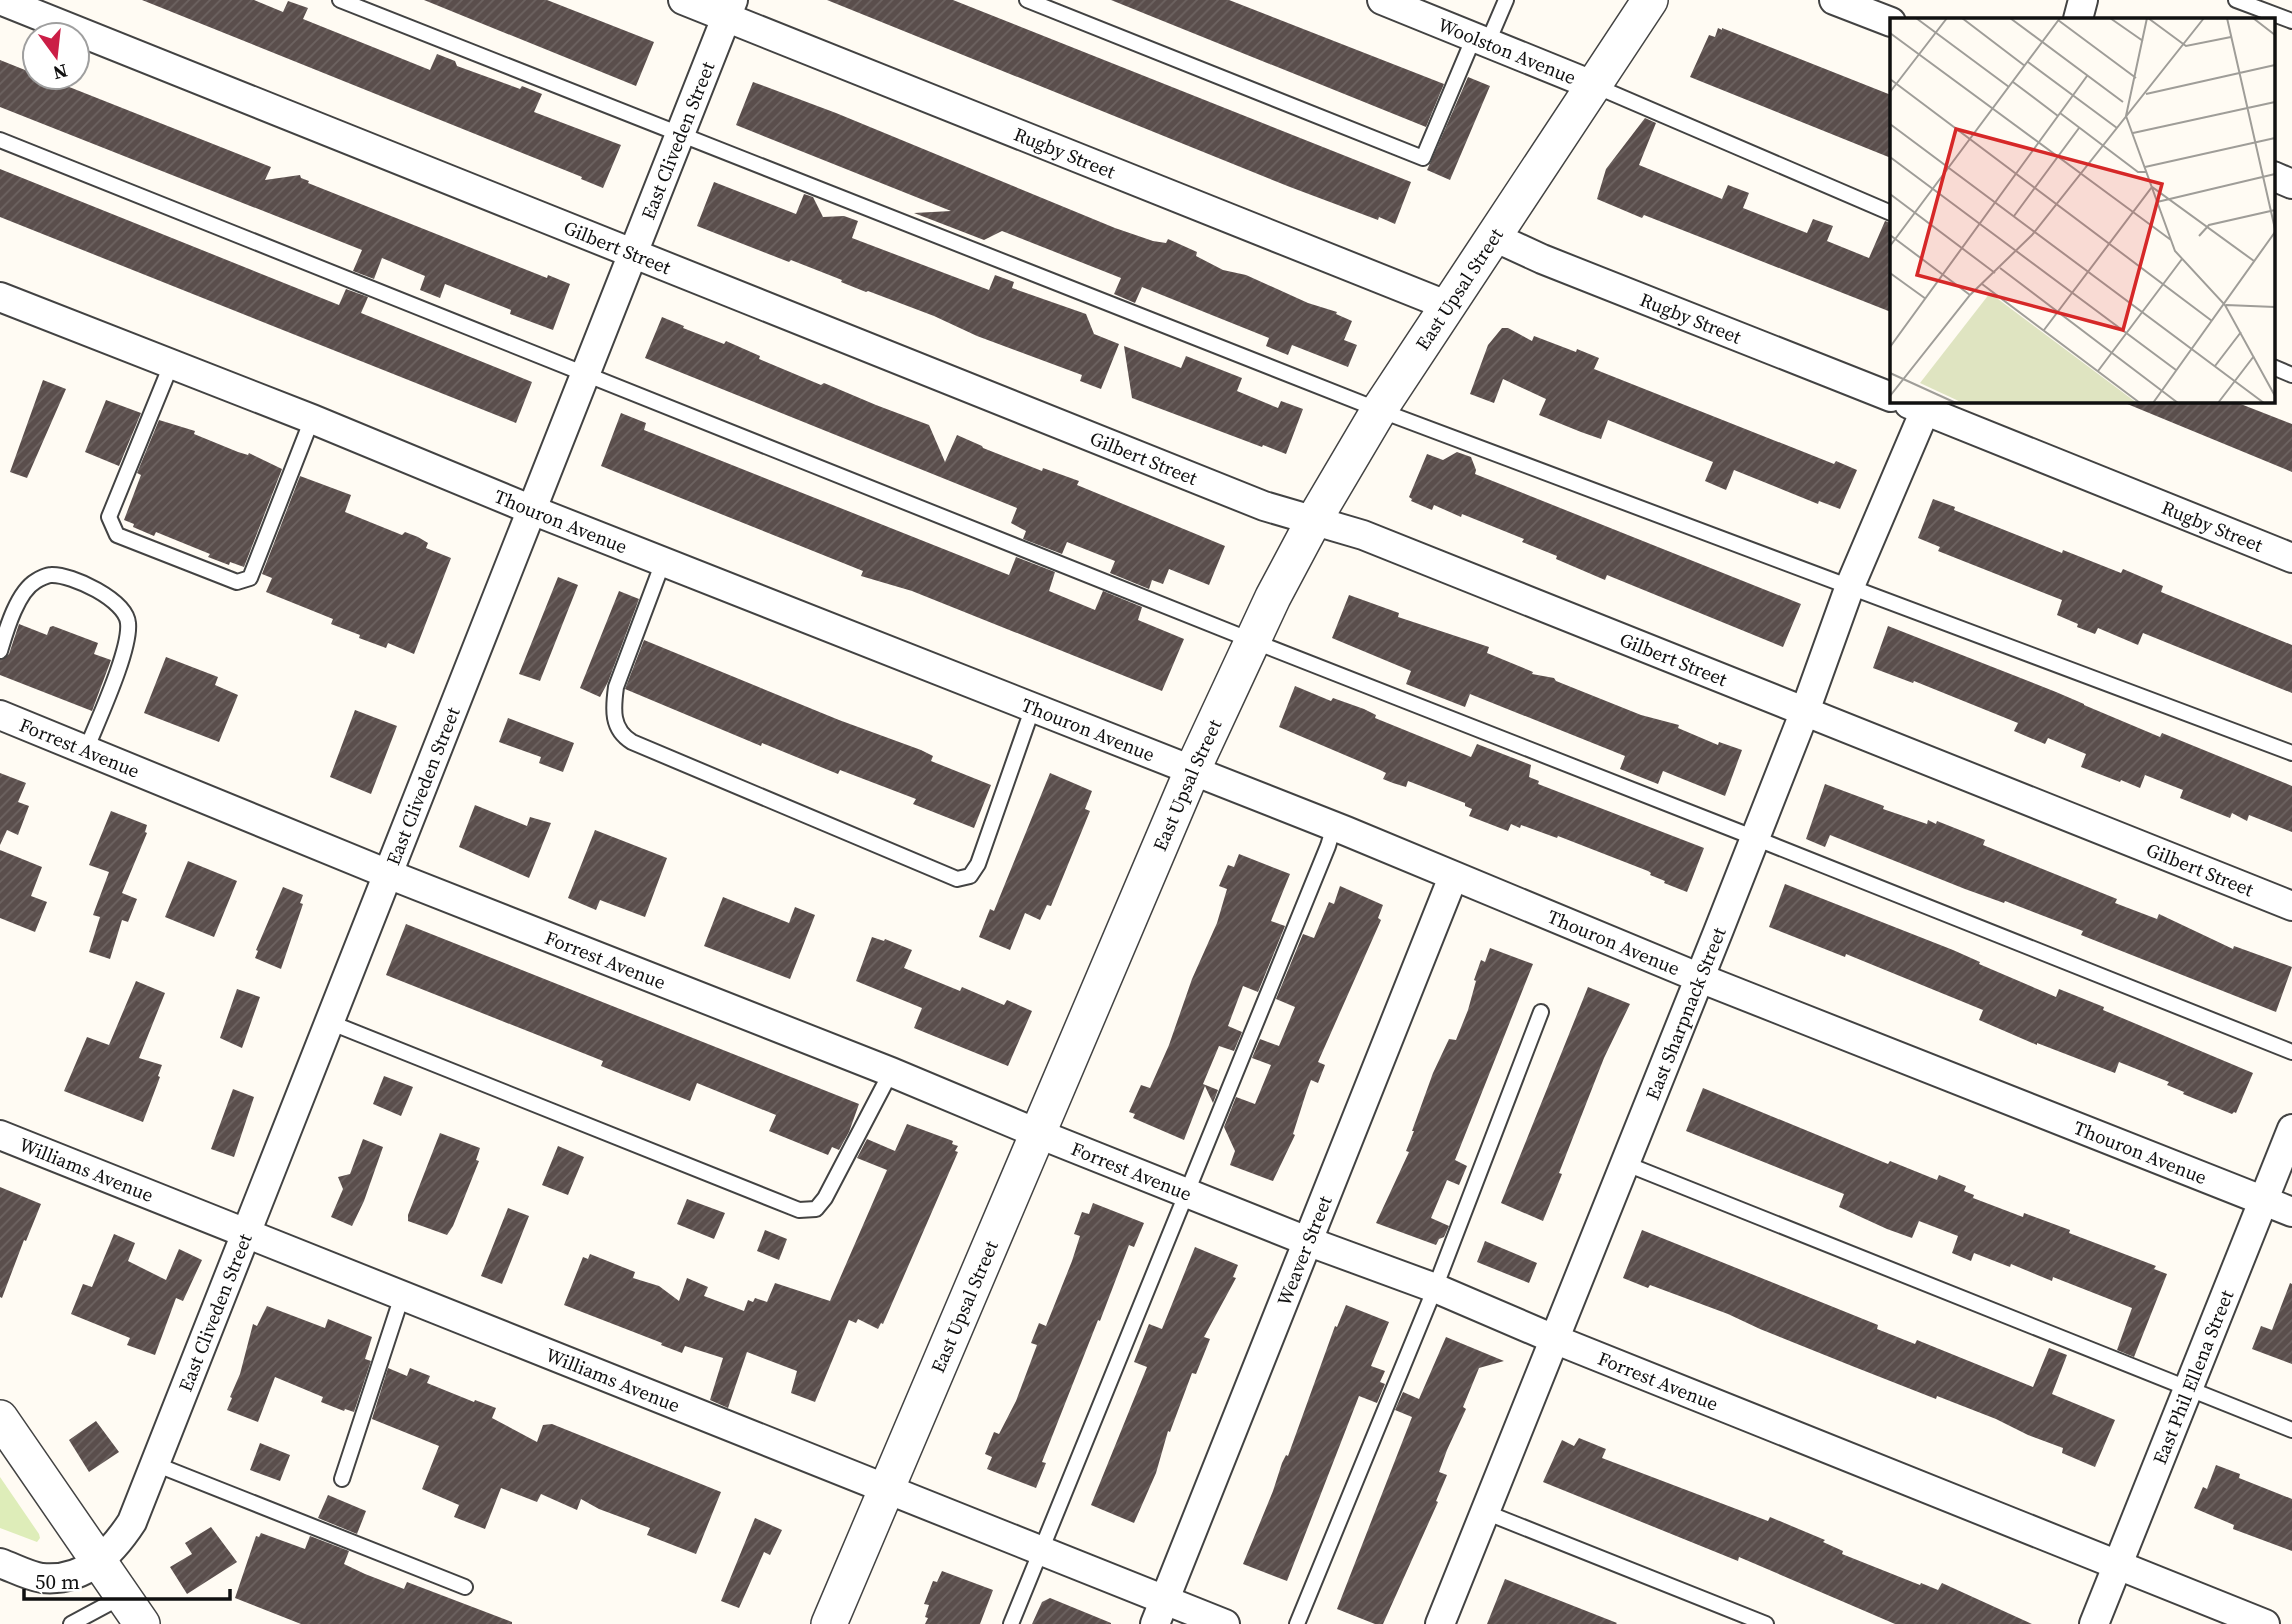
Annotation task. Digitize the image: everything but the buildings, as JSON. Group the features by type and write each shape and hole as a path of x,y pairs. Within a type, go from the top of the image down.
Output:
{"street":[{"name":"Gilbert Street","path":"0,0 1264,506 1363,534 2292,906"},
{"name":"Rugby Street","path":"683,0 730,9 1446,305"},
{"name":"Woolston Avenue","path":"1382,0 1592,85"},
{"name":"East Upsal Street","path":"828,1624 1192,771 1252,641 1314,520 1378,410 1650,0"},
{"path":"1834,0 1878,12"},
{"path":"2078,18 2083,0"},
{"name":"East Cliveden Street","path":"99,1563 114,1548 132,1522 730,9"},
{"path":"2274,176 2292,184"},
{"name":"Rugby Street","path":"1492,236 1542,259 1890,397"},
{"name":"Thouron Avenue","path":"0,297 1334,826 1700,978 2292,1212"},
{"name":"Rugby Street","path":"1918,404 2292,558"},
{"name":"East Sharpnack Street","path":"1440,1624 1805,711 1918,404"},
{"name":"Forrest Avenue","path":"0,715 388,874 891,1072 1307,1241 1435,1288 1554,1339 2265,1624"},
{"name":"Weaver Street","path":"1159,1612 1453,877"},
{"name":"East Phil Ellena Street","path":"2094,1624 2292,1129"},
{"name":"Williams Avenue","path":"0,1135 1041,1550 1159,1612 1225,1624"},
{"path":"2,1425 132,1610"},
{"path":"0,1563 43,1578 79,1573 99,1563"}],"lane":[{"path":"340,0 1378,410 2292,753"},
{"path":"1027,0 1423,158 1481,39 1506,0"},
{"path":"2236,0 2292,20"},
{"path":"1592,85 1890,213"},
{"path":"0,140 1252,641 2292,1052"},
{"path":"171,365 109,517 117,535 237,582 250,578 312,419"},
{"path":"2274,367 2292,375"},
{"path":"663,562 616,687 616,726 622,736 957,879 970,876 978,864 1033,707"},
{"path":"0,651 12,612 33,582 50,575 88,584 119,605 129,620 127,640 86,750"},
{"path":"1011,1624 1334,826"},
{"path":"1297,1624 1435,1288 1541,1012"},
{"path":"329,1022 799,1210 816,1209 825,1198 891,1072"},
{"path":"1624,1163 2292,1430"},
{"path":"342,1479 402,1296"},
{"path":"155,1464 465,1587"},
{"path":"1485,1512 1766,1624"},
{"path":"71,1624 132,1610"}],"green space":[{"path":"0,1477 39,1534 37,1542 0,1528"}]}
